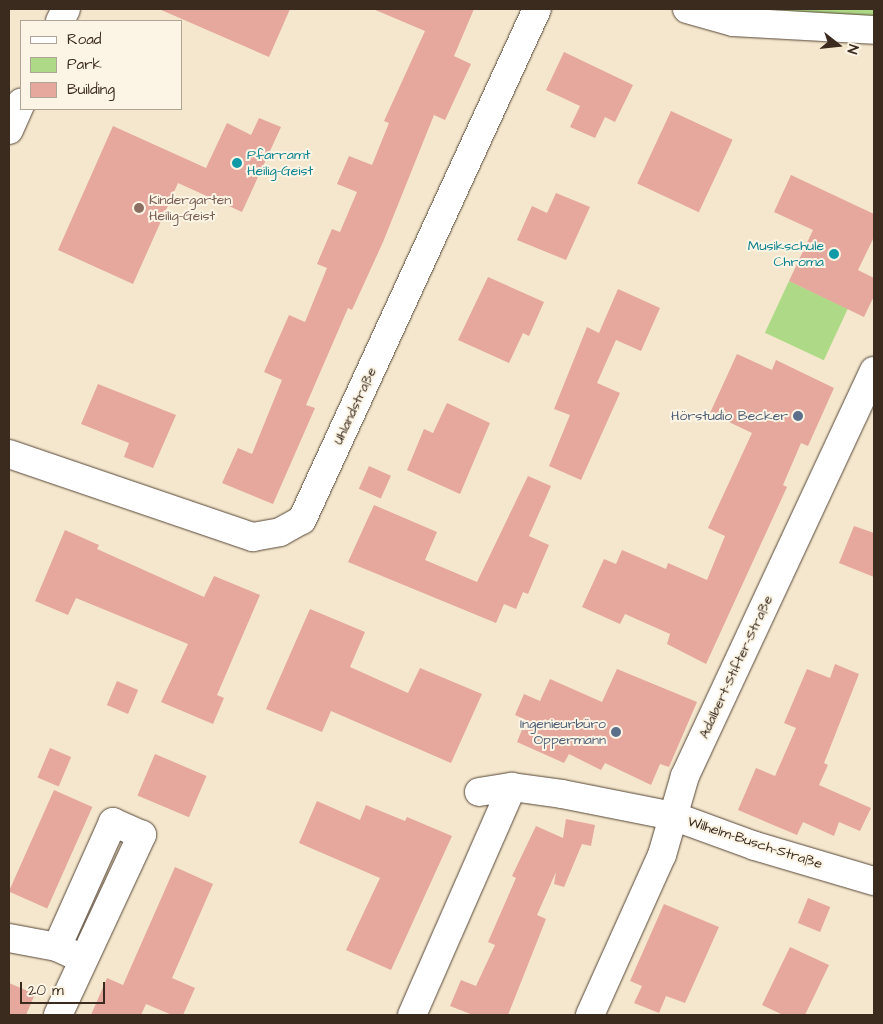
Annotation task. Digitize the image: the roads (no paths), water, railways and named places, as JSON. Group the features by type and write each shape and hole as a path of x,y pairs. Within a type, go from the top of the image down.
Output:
{"street":[{"name":"Uhlandstraße","path":"9,454 253,537 280,532 302,520 537,9"},
{"path":"687,9 733,22 874,30"},
{"path":"9,130 20,105"},
{"name":"Adalbert-Stifter-Straße","path":"673,816 685,776 874,371"},
{"path":"479,792 512,787 562,794 673,816"},
{"path":"412,1015 512,787"},
{"name":"Wilhelm-Busch-Straße","path":"590,1015 658,864 673,816 755,846 874,881"},
{"path":"58,947 113,822 142,835 58,1015"},
{"path":"9,938 58,947 83,959"}],"place":[{"name":"Pfarramt Heilig-Geist","path":"237,163"},
{"name":"Kindergarten Heilig-Geist","path":"139,208"},
{"name":"Musikschule Chroma","path":"834,254"},
{"name":"Hörstudio Becker","path":"798,416"},
{"name":"Ingenieurbüro Oppermann","path":"616,732"}]}
